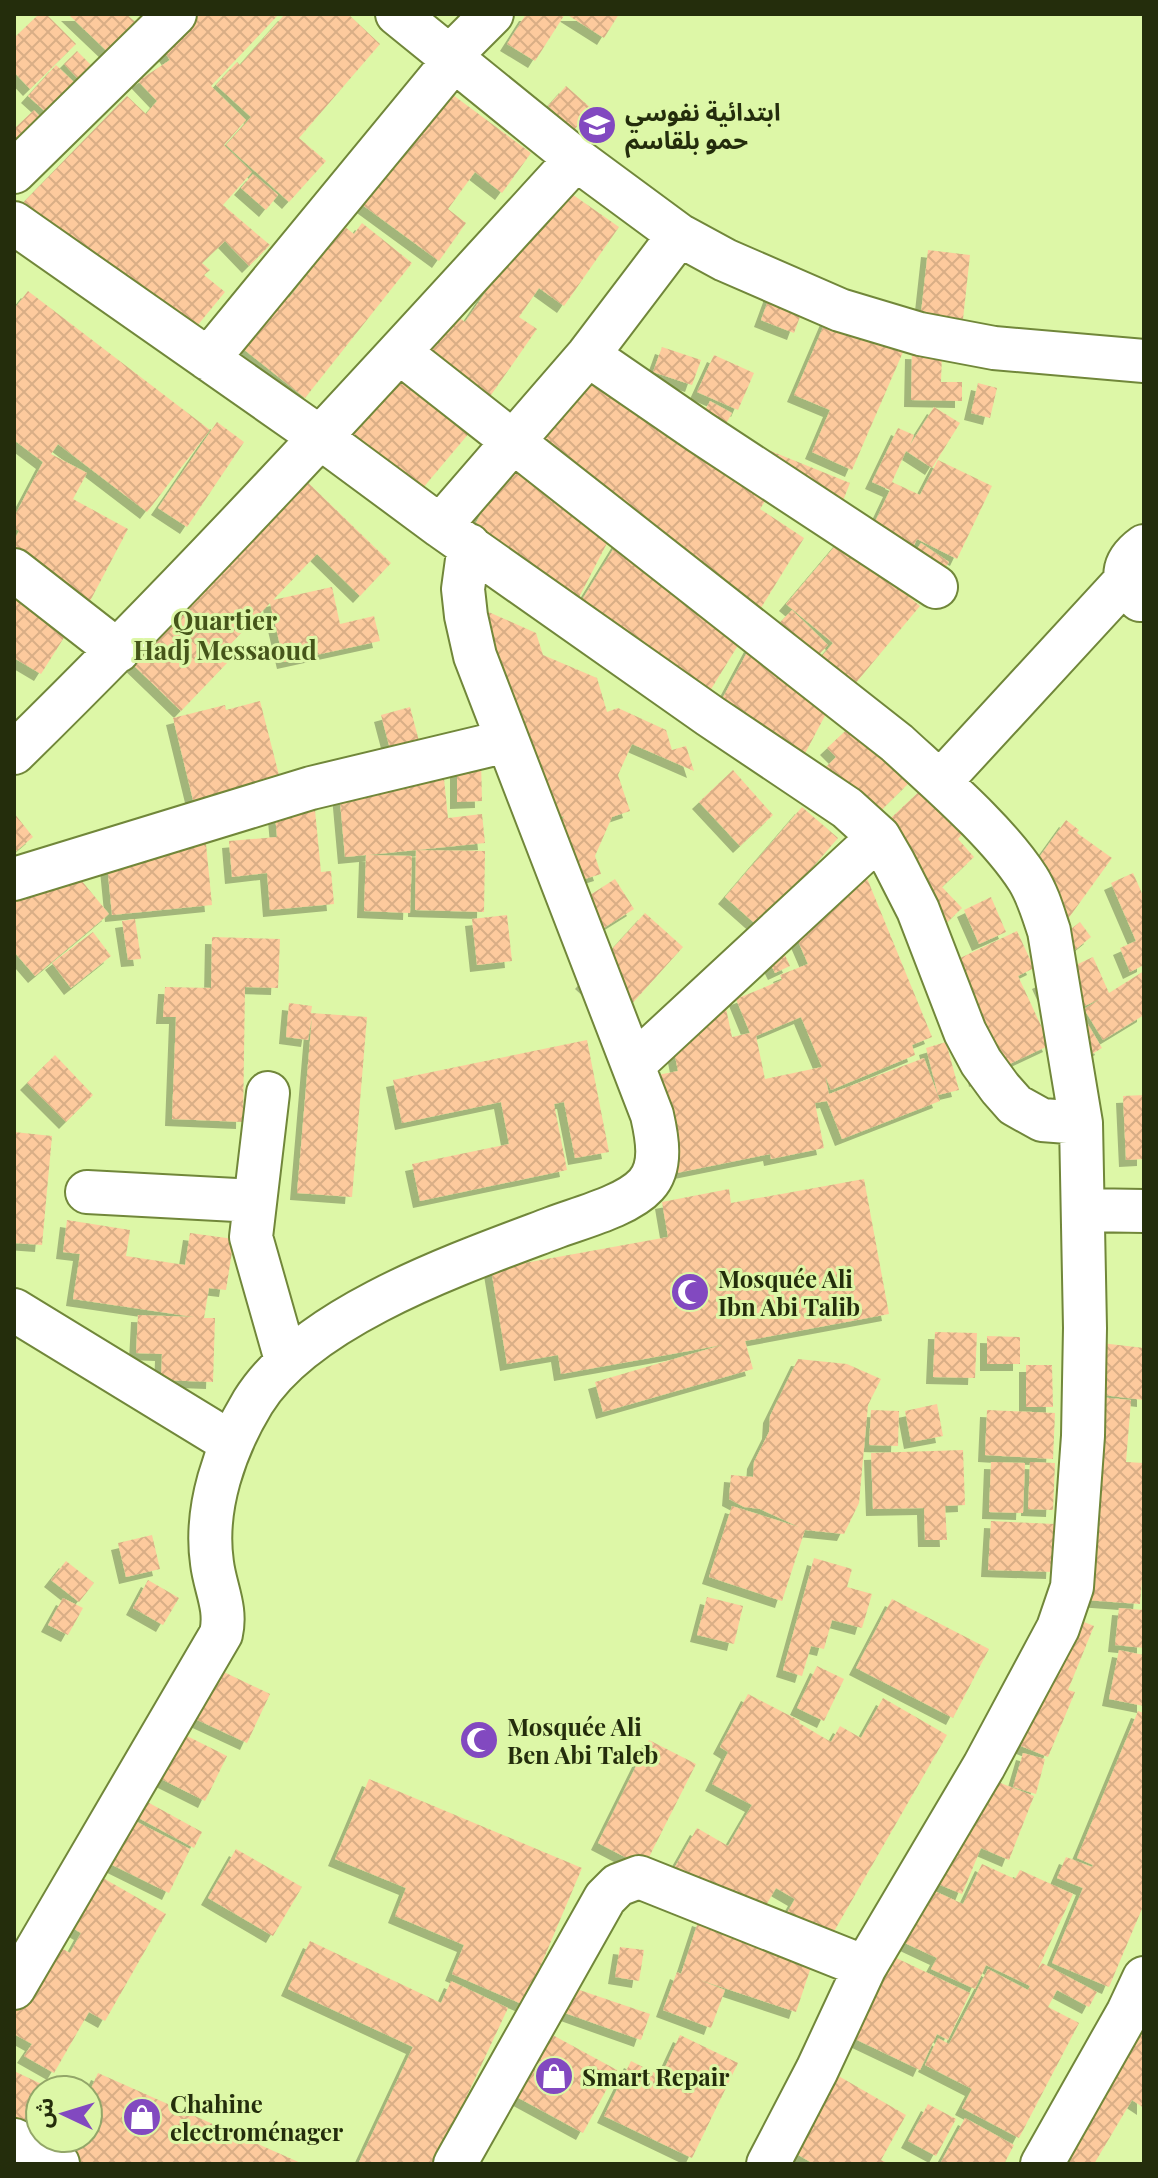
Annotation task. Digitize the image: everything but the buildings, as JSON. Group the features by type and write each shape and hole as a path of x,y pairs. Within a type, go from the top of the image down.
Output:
{"main road":[{"path":"14,2141 57,2164"}],"street":[{"path":"14,172 175,14"},
{"path":"397,14 576,159 679,235 725,260 840,310 920,334 994,348 1144,361"},
{"path":"208,359 453,57 492,14"},
{"path":"14,753 118,651 321,438 576,159"},
{"path":"14,223 710,716 847,808 879,837 918,910 965,1032 981,1062 1015,1105 1042,1120 1081,1123"},
{"path":"14,1988 221,1634 223,1609 210,1546 213,1508 230,1442 255,1399 286,1360 321,1333 466,1261 619,1203 646,1185 655,1165 658,1140 652,1115 475,656 454,535 513,440 588,355 679,235"},
{"path":"399,352 860,713 940,782 1006,851 1028,879 1040,902 1057,973 1081,1123 1085,1328 1083,1436 1072,1587 1058,1628 991,1752 865,1967 817,2070 768,2164"},
{"path":"588,355 936,587"},
{"path":"14,570 118,651"},
{"path":"940,782 1138,576"},
{"path":"14,879 311,788 507,741"},
{"path":"633,1065 879,837"},
{"path":"268,1093 251,1237 286,1360"},
{"path":"87,1192 255,1201"},
{"path":"1083,1210 1144,1211"},
{"path":"14,1310 230,1442"},
{"path":"455,2164 605,1898 618,1885 639,1877 865,1967"},
{"path":"1042,2164 1144,1978"}],"place":[{"name":"ابتدائية نفوسي حمو بلقاسم","path":"597,125"},
{"name":"Mosquée Ali Ibn Abi Talib","path":"690,1292"},
{"name":"Mosquée Ali Ben Abi Taleb","path":"479,1740"},
{"name":"Smart Repair","path":"554,2076"},
{"name":"Chahine electroménager","path":"142,2117"}],"district":[{"name":"Quartier Hadj Messaoud","path":"225,634"}]}
